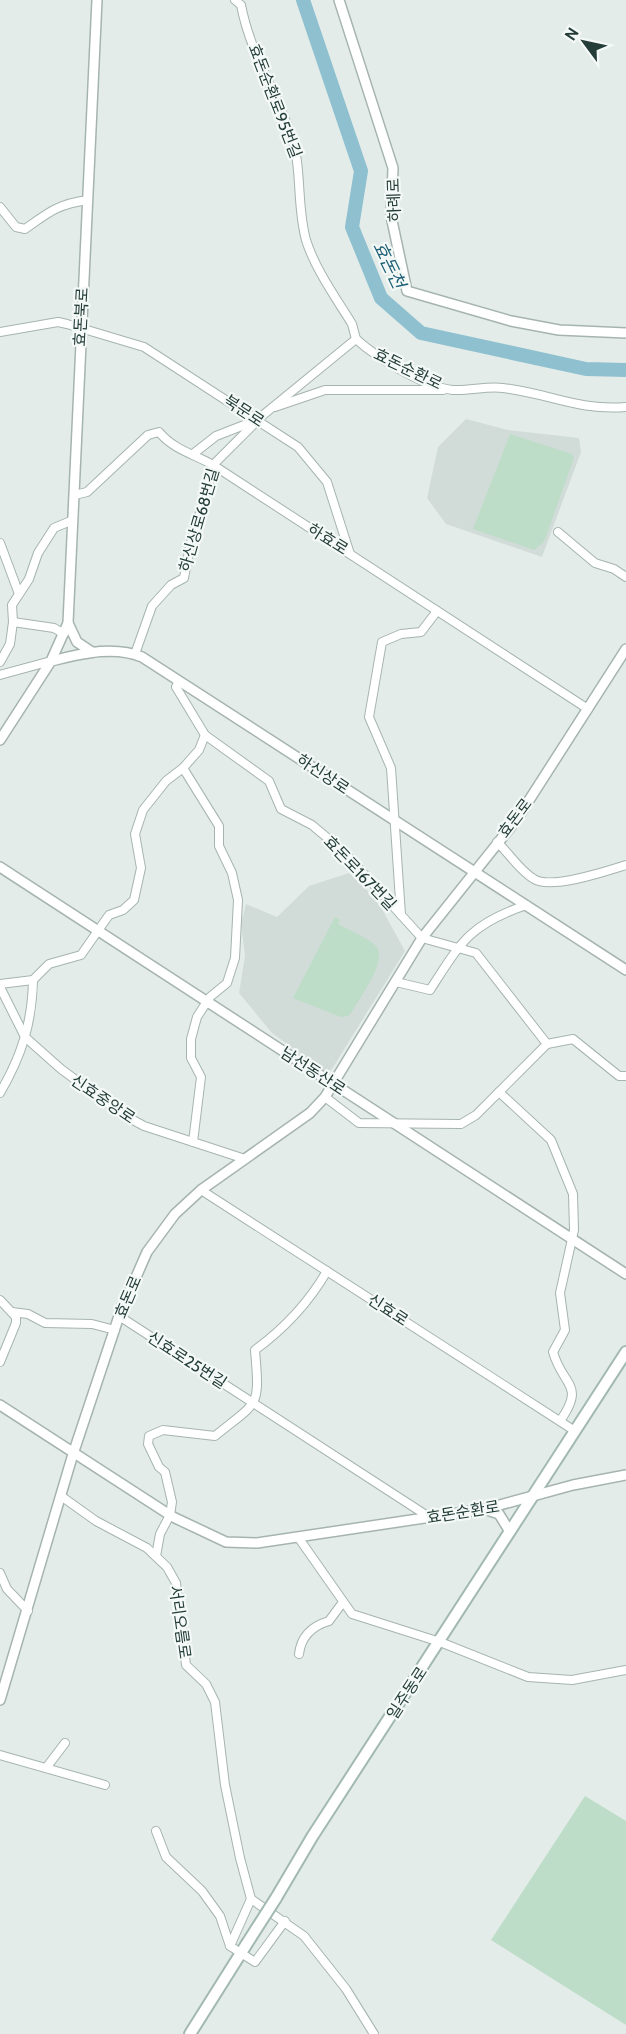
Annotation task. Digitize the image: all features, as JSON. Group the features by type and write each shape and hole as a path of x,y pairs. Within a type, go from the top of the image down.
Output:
{"main road":[{"name":"일주동로","path":"190,2034 312,1837 626,1352"}],"street":[{"name":"효돈북로","path":"64,634 68,623 75,495 80,328 97,0"},
{"name":"효돈순환로95번길","path":"235,0 241,4 263,74 290,132 300,167 301,211 306,240 352,324 356,339"},
{"name":"하례로","path":"340,0 393,168 391,216 406,291 511,321 559,330 626,333"},
{"path":"0,207 16,227 26,229 49,210 66,203 88,200"},
{"name":"북문로","path":"0,332 58,322 144,347 298,447 327,482 350,554"},
{"name":"효돈순환로","path":"193,454 216,436 257,420 356,339 375,356 422,380 452,390 504,388 589,408 626,407"},
{"path":"271,409 325,390 387,388 452,390"},
{"name":"하신상로68번길","path":"135,654 140,646 143,627 152,606 171,585 184,578 213,465 257,420"},
{"name":"하효로","path":"75,495 87,492 154,431 159,432 174,448 193,454 213,465 588,709"},
{"path":"0,662 10,644 13,622 12,605 29,579 38,553 54,528 73,520"},
{"path":"558,532 595,563 614,569 626,578"},
{"path":"0,543 19,594"},
{"name":"효돈로167번길","path":"401,916 391,768 369,717 382,642 401,634 421,632 437,611"},
{"path":"0,740 51,661 64,634 54,628 13,622"},
{"path":"68,623 78,642 92,652"},
{"name":"효돈로","path":"0,1700 73,1454 119,1316 147,1252 175,1214 201,1190 310,1113 325,1097 422,938 517,819 626,649"},
{"name":"하신상로","path":"0,675 92,652 135,654 626,970"},
{"name":"효돈로167번길","path":"179,681 176,687 205,735 269,781 282,808 312,825 344,852 422,938"},
{"path":"0,985 33,980 49,964 81,955 109,915 123,910 134,900 141,868 135,834 143,810 166,781 183,768 199,750 205,735"},
{"path":"183,768 219,826 219,846 232,873 238,900 235,958 227,983 207,1002 197,1017 191,1040 191,1058 201,1077 193,1142"},
{"path":"497,842 533,879 543,883 569,880 626,865"},
{"name":"남선동산로","path":"0,867 626,1274"},
{"path":"396,982 430,990 472,930 505,912 526,905"},
{"path":"422,938 476,953 547,1044"},
{"path":"0,1093 14,1068 25,1037 33,980"},
{"name":"신효중앙로","path":"0,985 25,1037 61,1069 122,1114 144,1126 246,1159"},
{"path":"325,1097 359,1123 460,1124 476,1115 547,1044 573,1039 619,1076 626,1076"},
{"path":"499,1092 551,1140 573,1194 573,1240 560,1293 565,1330 553,1352 559,1369 572,1388 573,1402 560,1421"},
{"name":"신효로","path":"201,1190 575,1431"},
{"path":"156,1556 160,1534 170,1515 172,1502 165,1472 159,1467 148,1444 149,1436 163,1430 215,1436 254,1404 259,1392 255,1350 296,1316 313,1296 327,1271"},
{"path":"0,1300 12,1312 16,1323 0,1362"},
{"path":"12,1312 28,1314 45,1323 92,1324 115,1330"},
{"name":"신효로25번길","path":"119,1316 429,1517"},
{"name":"효돈순환로","path":"0,1405 170,1515 226,1542 257,1543 484,1509 573,1485 626,1475"},
{"name":"서리오름로","path":"61,1496 96,1521 147,1548 167,1567 176,1583 186,1665 206,1684 215,1702 225,1785 251,1899"},
{"path":"484,1509 499,1514 510,1532"},
{"path":"298,1537 352,1614 440,1642 528,1677 572,1680 626,1670"},
{"path":"0,1574 7,1589 28,1611"},
{"path":"299,1654 301,1642 317,1624 329,1621 343,1602"},
{"path":"46,1768 65,1743"},
{"path":"0,1755 105,1785"},
{"path":"156,1831 166,1857 202,1891 220,1916 230,1946"},
{"path":"230,1946 251,1899 285,1920 304,1936 346,1989 374,2034"},
{"path":"230,1946 244,1949 255,1962 285,1920"}],"shaded area":[{"path":"466,419 508,430 579,438 581,452 542,557 446,524 427,498 438,447"},
{"path":"349,873 377,900 405,951 332,1069 326,1072 272,1033 239,993 245,956 241,924 246,904 277,917 309,886"}],"green space":[{"path":"510,434 572,454 574,458 544,542 534,550 473,529"},
{"path":"335,917 340,920 338,924 368,940 376,946 379,952 376,969 367,987 348,1016 341,1017 293,998"},
{"path":"585,1796 626,1821 626,2025 491,1940"}],"waterway":[{"name":"효돈천","path":"303,0 361,171 352,227 381,298 421,333 586,369 626,370"}]}
